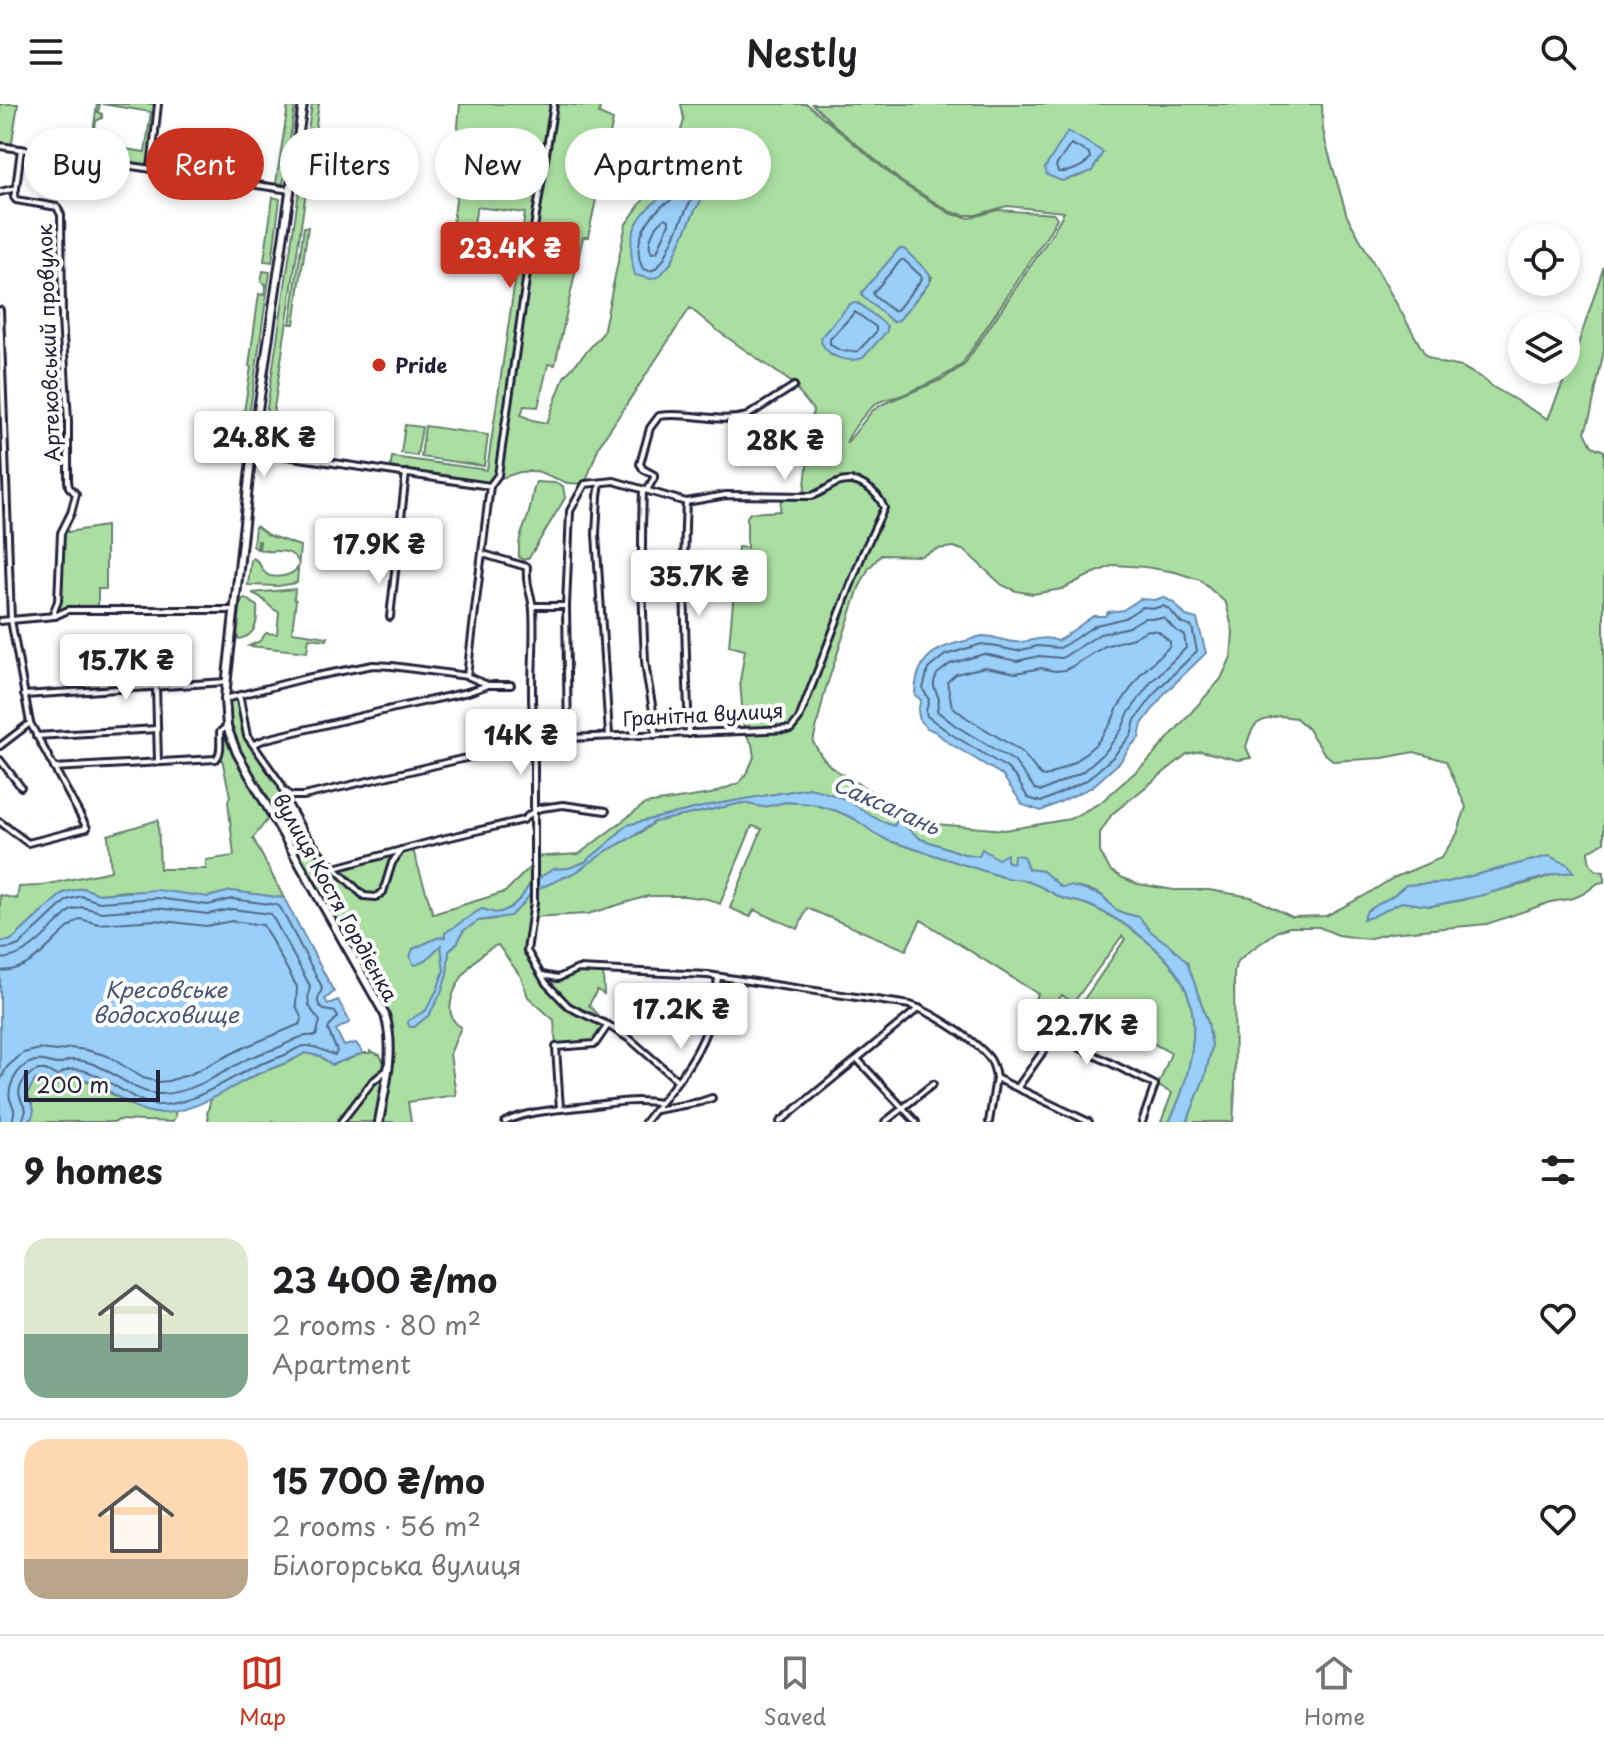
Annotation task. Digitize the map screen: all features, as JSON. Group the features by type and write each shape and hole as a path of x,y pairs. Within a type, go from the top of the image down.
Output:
{"main road":[{"path":"299,128 303,104"},
{"path":"227,727 226,682 252,451 289,200"},
{"name":"вулиця Костя Гордієнка","path":"227,727 245,767 385,1015 390,1037 379,1122"}],"street":[{"path":"155,128 158,104"},
{"path":"467,676 490,486 498,475 554,104"},
{"path":"0,146 146,168"},
{"path":"0,191 16,188 21,149"},
{"name":"Артековський провулок","path":"16,188 14,197 18,201 57,207 61,215 68,481 76,494 61,533 55,616"},
{"path":"0,310 11,620 30,723 87,828 28,843 0,822"},
{"path":"655,735 642,615 645,490 654,475 640,464 650,428 659,416 664,415 729,420 747,416 794,386"},
{"path":"252,451 490,486"},
{"path":"390,617 406,473"},
{"path":"568,738 566,606 571,508 585,484 610,481 686,502 685,635 689,734"},
{"name":"Гранітна вулиця","path":"285,791 291,796 304,796 470,757 568,738 787,729 795,725 884,508 882,503 863,484 848,481 811,496 726,495 686,502"},
{"path":"600,483 596,534 609,735"},
{"path":"483,554 527,567 527,587 533,606 532,704 536,744 534,902 527,951 546,983 568,1006 608,1025 641,1047 677,1080"},
{"path":"58,601 68,610"},
{"path":"533,606 566,606"},
{"path":"0,621 55,616 68,610 234,610"},
{"path":"225,699 373,665 467,676 488,685"},
{"path":"24,695 226,682"},
{"path":"254,744 488,685 511,685"},
{"path":"156,686 158,762"},
{"path":"237,696 247,736 285,791 288,804 304,833 313,847 364,896 376,897 383,892 392,863 401,850"},
{"path":"0,746 30,723"},
{"path":"54,768 216,759 220,750 220,732 227,727"},
{"path":"36,736 157,729"},
{"path":"0,760 21,787"},
{"path":"335,868 523,820 535,810 563,805 606,811"},
{"path":"542,975 558,978 578,969 702,975 919,1008 980,1049 992,1063 996,1078 989,1122"},
{"path":"645,1122 691,1062 708,1031 715,1009 718,977"},
{"path":"780,1122 919,1008"},
{"path":"560,1109 556,1047 595,1044 608,1025"},
{"path":"1018,1087 1056,1036 1155,1085 1142,1122"},
{"path":"858,1060 916,1122"},
{"path":"341,1122 372,1082 388,1070"},
{"path":"996,1078 1089,1122"},
{"path":"885,1122 933,1084"},
{"path":"654,1111 712,1098"},
{"path":"505,1122 528,1114 560,1109 642,1100 660,1103"}],"green space":[{"path":"0,104 18,104 11,148 0,146"},
{"path":"97,104 100,104 98,112 102,118 96,121 94,128"},
{"path":"102,104 158,104 155,128 149,128 151,112"},
{"path":"312,104 319,104 315,128 308,128"},
{"path":"460,104 554,104 549,137 549,128 458,128"},
{"path":"561,104 600,107 599,114 613,120 611,128 565,128 565,200 596,200 588,237 583,237 555,365 548,364 538,407 524,406 521,415 547,423 564,377 603,333 626,224 643,200 659,200 671,263 701,200 771,200 771,128 682,128 684,120 681,104 807,104 901,183 951,214 970,218 998,210 1054,214 1057,218 1047,236 962,364 924,386 876,404 858,422 846,444 872,411 943,379 964,365 1064,212 1007,206 976,215 951,212 902,182 812,104 1322,104 1326,144 1347,216 1426,356 1462,367 1548,419 1562,384 1580,384 1580,339 1604,266 1604,350 1585,432 1592,446 1604,451 1604,842 1588,852 1592,866 1604,872 1604,882 1574,898 1551,902 1487,924 1391,933 1367,939 1338,935 1319,927 1289,927 1278,931 1236,963 1233,1122 1187,1122 1205,1076 1212,1046 1208,1023 1187,962 1150,931 1139,917 1116,910 1100,894 1081,888 1061,887 1043,871 1007,862 1007,855 998,860 982,850 979,856 964,854 921,839 898,821 894,826 877,821 852,803 810,788 711,805 627,825 585,862 569,868 553,869 530,884 510,908 495,913 482,909 445,933 445,937 413,949 426,960 441,945 444,971 426,1011 409,1021 414,1027 429,1014 441,993 449,951 463,931 478,921 495,919 521,906 533,891 576,872 654,822 742,803 764,807 785,802 812,804 855,819 887,840 1009,879 1029,882 1063,898 1088,905 1148,942 1183,983 1192,1012 1190,1062 1169,1122 1161,1122 1172,1093 1158,1086 1171,1053 1081,1004 1125,939 1122,936 1073,1003 1062,995 1037,1029 1023,1019 1038,994 921,920 906,950 807,908 798,929 754,910 750,917 730,908 762,829 752,826 720,904 684,896 648,896 588,914 531,917 527,948 542,975 558,978 575,970 603,971 604,994 597,990 589,1005 608,1025 595,1044 556,1047 554,1020 528,997 521,977 498,945 468,969 453,995 450,1008 453,1019 461,1027 450,1054 456,1095 408,1102 411,1122 209,1122 207,1114 211,1098 305,1053 320,1056 326,1061 345,1061 370,1051 380,1055 387,1069 390,1059 385,1015 271,815 253,838 284,898 231,891 208,897 127,891 99,894 83,888 63,893 14,938 0,941 0,895 17,899 19,887 39,886 111,871 108,835 158,820 160,869 206,869 206,860 234,856 230,796 220,750 220,732 227,726 225,699 239,698 246,732 281,783 304,833 335,868 412,847 433,914 505,892 532,865 532,857 579,854 645,804 711,794 739,783 754,757 752,744 744,731 740,681 745,650 729,646 738,547 747,548 747,517 750,513 780,511 781,496 804,495 813,410 791,382 690,308 599,446 585,484 567,483 537,471 520,472 495,480 490,486 390,471 392,457 487,470 525,213 477,207 474,239 451,236 456,200 540,200 530,263 540,200 549,200 549,149 556,107","holes":["1061,144 1103,152 1092,171 1074,178 1045,168","899,249 932,277 899,320 862,293","858,303 887,327 845,359 831,355","954,547 965,551 1002,585 1033,594 1062,589 1114,565 1175,572 1200,580 1226,603 1233,632 1231,657 1221,679 1148,761 1100,803 1070,819 1005,830 936,824 908,814 831,767 813,742 825,691 859,588 869,568 881,555 921,556 937,549","1280,716 1296,718 1334,761 1383,758 1414,752 1446,761 1466,807 1457,834 1441,858 1393,878 1326,916 1292,917 1251,897 1138,884 1110,870 1100,852 1100,833 1112,814 1187,754 1201,751 1238,760 1251,758 1246,747 1253,728 1256,724","1549,856 1573,872 1555,874 1458,901 1431,906 1401,902 1367,911 1406,885 1444,883"]},
{"path":"288,106 295,107 292,128 285,128"},
{"path":"146,145 146,168 130,166 130,150 145,152"},
{"path":"280,157 280,184 276,183"},
{"path":"273,197 280,199 272,262 264,261"},
{"path":"298,200 305,200 268,449 261,448"},
{"path":"304,227 308,227 294,324 290,324"},
{"path":"263,271 270,272 249,416 243,418 259,294 264,295 266,284 261,282"},
{"path":"405,425 422,427 417,456 401,453"},
{"path":"425,426 488,435 484,466 421,457"},
{"path":"536,482 563,486 565,498 529,558 523,560 519,557 520,540"},
{"path":"106,526 106,589 98,589 98,609 68,610 55,616 61,533"},
{"path":"256,526 268,535 300,546 299,562 287,552 259,549 260,541 257,549 253,546"},
{"path":"253,558 270,576 289,574 298,566 297,583 248,585"},
{"path":"295,589 292,632 328,637 327,640 309,638 307,652 249,646 260,641 266,633 277,634 279,612 252,593"},
{"path":"245,598 257,606 257,617 249,635 239,639 241,601"},
{"path":"44,1078 57,1083 70,1078 82,1080 132,1106 155,1113 174,1111 176,1116 172,1122 23,1122 32,1118 28,1091 35,1081"}],"water":[{"path":"1068,131 1103,152 1092,171 1062,181 1047,175 1045,168"},
{"path":"702,200 671,263 660,276 651,279 635,275 631,244 636,225 656,201"},
{"path":"899,249 904,249 930,274 930,282 899,320 893,322 862,296 862,292"},
{"path":"855,303 887,326 887,331 863,358 851,360 829,352 821,342 822,336 850,304"},
{"path":"1163,597 1186,616 1197,619 1206,653 1165,693 1142,724 1139,738 1120,762 1092,787 1041,811 1023,805 1002,775 946,741 920,721 918,711 921,700 915,695 919,673 928,658 943,647 983,636 1016,642 1043,638 1058,641 1093,616 1123,610 1140,599"},
{"path":"810,788 843,799 888,824 894,826 897,820 921,839 964,854 979,856 982,849 998,859 1007,854 1007,862 1013,863 1014,855 1023,856 1028,869 1043,871 1061,887 1071,886 1101,895 1115,909 1139,917 1150,931 1187,962 1208,1023 1212,1046 1205,1076 1187,1122 1169,1122 1190,1062 1193,1028 1189,998 1173,968 1148,942 1089,905 1063,898 1029,882 1009,879 887,840 855,819 812,804 785,802 764,807 742,803 654,822 576,872 533,891 510,916 478,921 463,931 449,951 447,974 429,1015 414,1027 408,1024 426,1010 444,971 441,945 416,965 410,957 413,949 445,937 445,933 482,909 495,913 510,908 530,884 553,869 569,868 585,862 627,825 711,805"},
{"path":"1549,856 1569,865 1573,872 1431,906 1401,902 1363,919 1367,911 1406,885 1444,883"},
{"name":"Кресовське водосховище","path":"83,888 99,894 157,890 208,897 231,891 284,898 334,992 325,999 328,1004 338,1000 350,1022 336,1030 344,1046 356,1043 363,1053 332,1065 320,1056 305,1053 211,1099 172,1112 158,1113 136,1107 85,1079 74,1078 57,1085 38,1079 27,1094 34,1110 32,1118 23,1122 0,1122 0,941 14,938 63,893"}],"place":[{"name":"Pride","path":"379,365"}],"water label":[{"name":"Саксагань","path":"887,804"}]}
